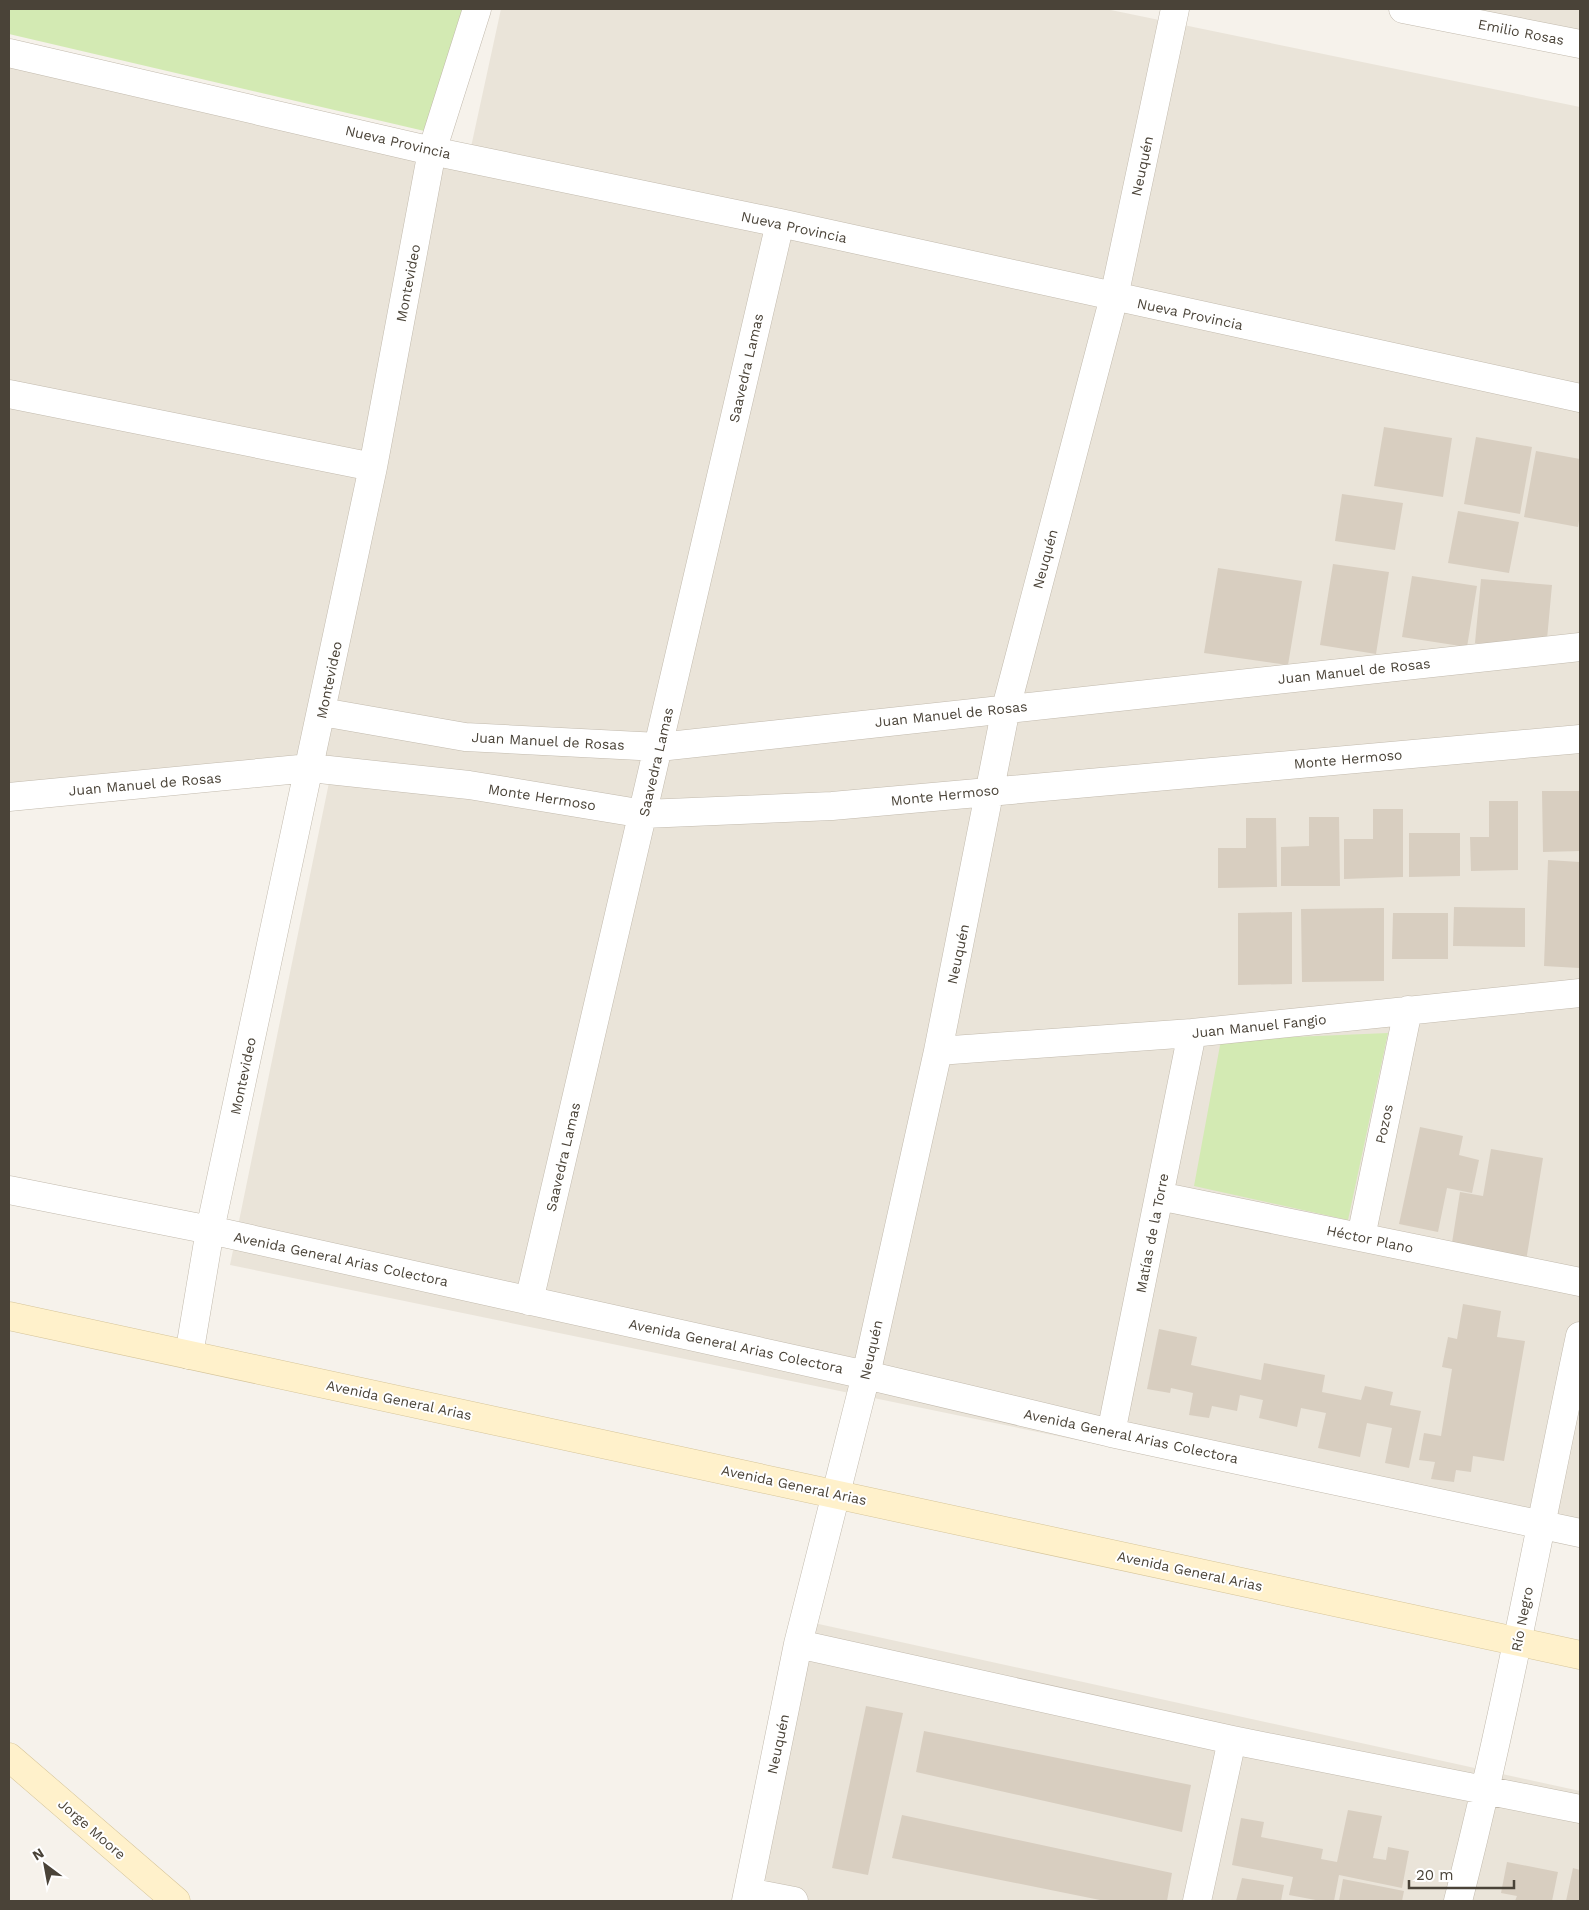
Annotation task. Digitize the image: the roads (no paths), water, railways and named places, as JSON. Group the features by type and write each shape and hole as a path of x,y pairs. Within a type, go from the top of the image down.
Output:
{"main road":[{"name":"Avenida General Arias","path":"9,1316 1580,1655"},
{"name":"Jorge Moore","path":"9,1757 176,1901"}],"street":[{"name":"Montevideo","path":"189,1355 210,1230 374,466 432,150 477,9"},
{"name":"Neuquén","path":"747,1897 798,1644 866,1375 938,1051 1006,708 1114,297 1175,9"},
{"name":"Emilio Rosas","path":"1404,9 1580,44"},
{"name":"Nueva Provincia","path":"9,54 432,150 780,223 1580,398"},
{"name":"Saavedra Lamas","path":"529,1301 644,814 780,223"},
{"path":"9,394 374,466"},
{"name":"Juan Manuel de Rosas","path":"322,712 465,737 659,747 1580,647"},
{"name":"Monte Hermoso","path":"310,768 469,785 644,814 832,806 991,790 1580,739"},
{"name":"Juan Manuel de Rosas","path":"9,797 310,768"},
{"name":"Juan Manuel Fangio","path":"938,1051 1192,1034 1580,993"},
{"name":"Pozos","path":"1361,1237 1408,1010"},
{"name":"Matías de la Torre","path":"1111,1433 1192,1034"},
{"name":"Avenida General Arias Colectora","path":"9,1190 210,1230 866,1375 1111,1433 1580,1532"},
{"name":"Héctor Plano","path":"1159,1196 1580,1282"},
{"name":"Río Negro","path":"1458,1901 1487,1790 1518,1642 1540,1523 1580,1336"},
{"path":"798,1644 1232,1740 1580,1809"},
{"path":"1197,1901 1232,1740"},
{"path":"747,1897 794,1901"}]}
